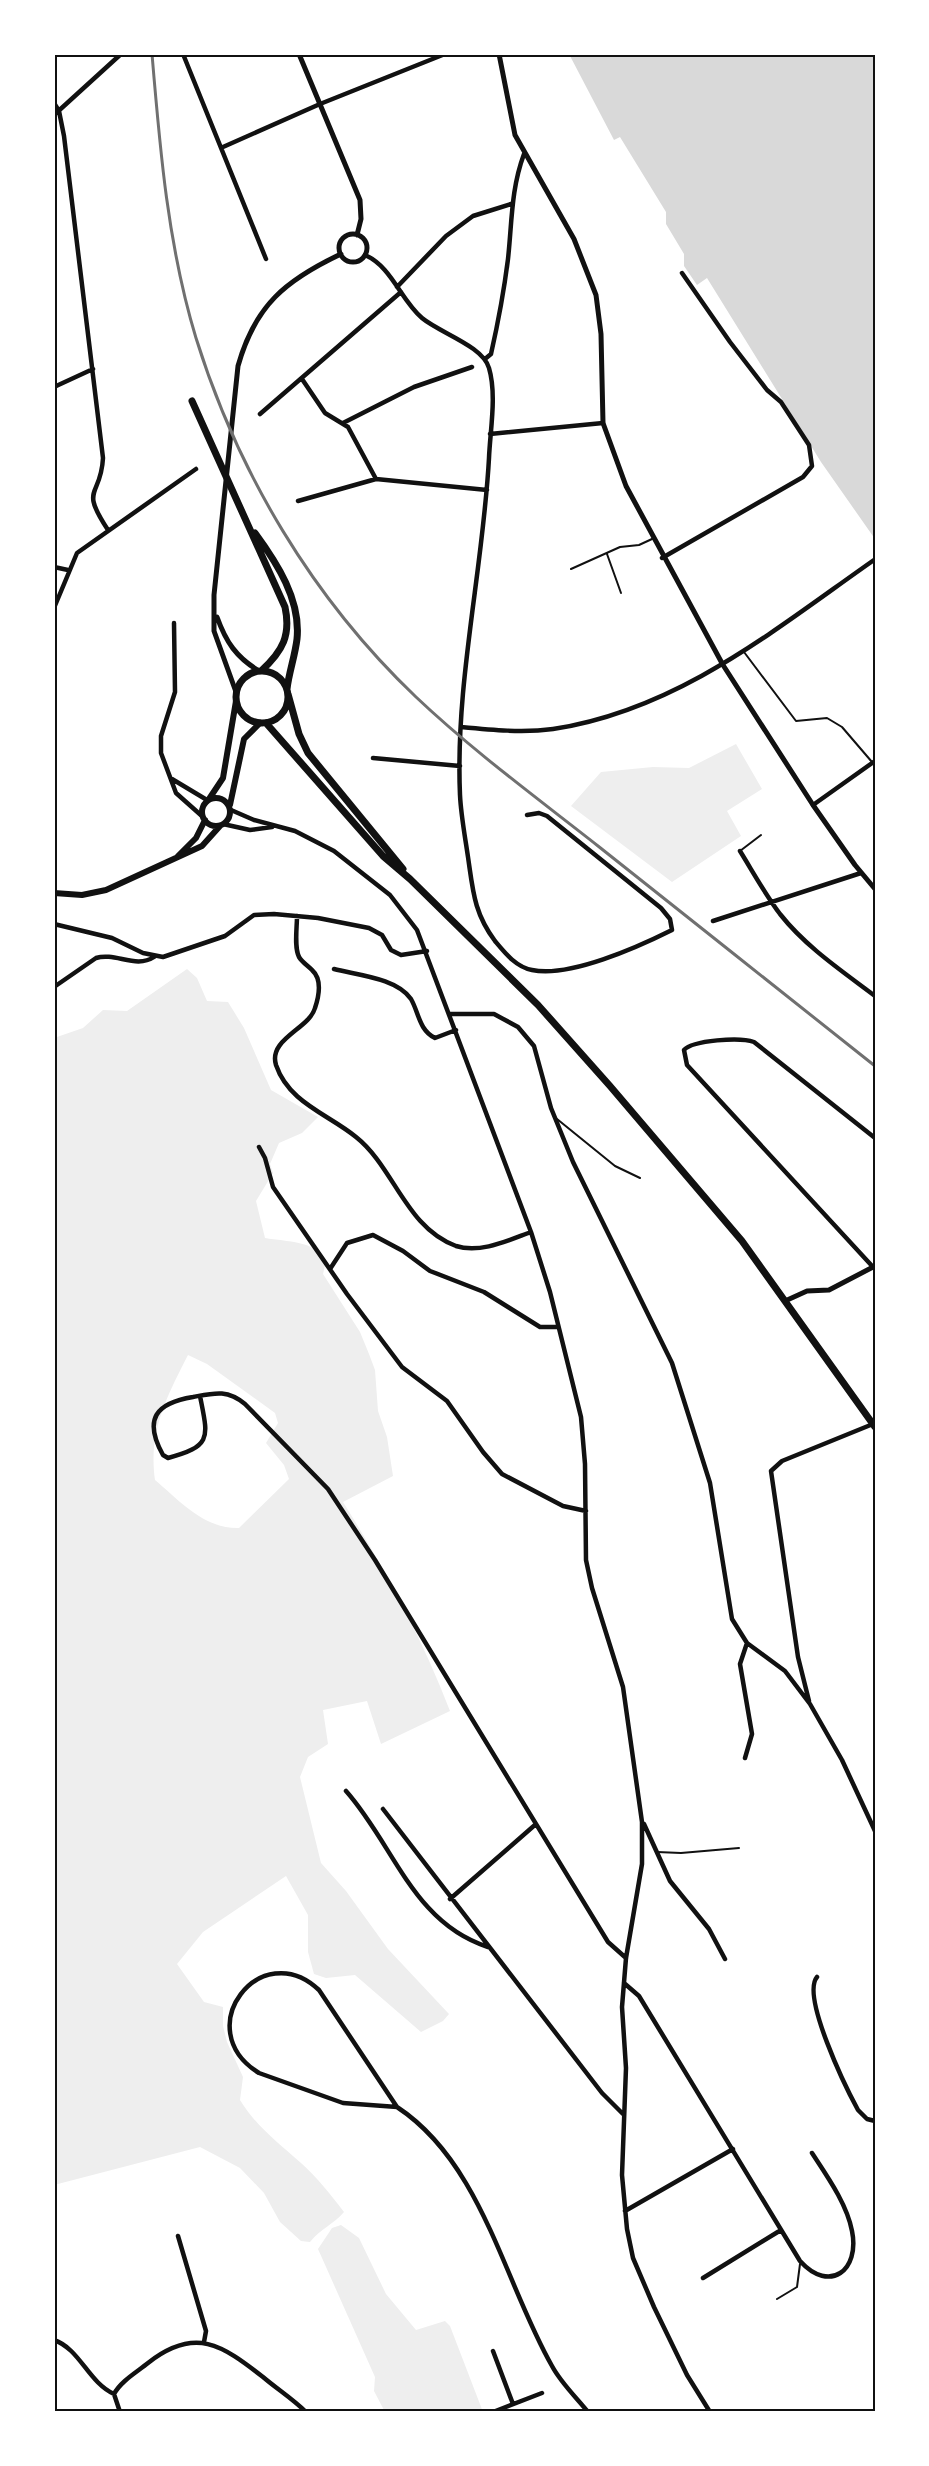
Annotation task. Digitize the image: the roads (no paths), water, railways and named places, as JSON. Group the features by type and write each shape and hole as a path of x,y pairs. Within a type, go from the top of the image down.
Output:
{"main road":[{"path":"54,893 82,895 106,890 202,846 229,819 244,739 263,723 283,712 297,636 296,608 280,574 250,526 192,401"},
{"path":"175,858 196,838 204,819 202,808 224,778 236,692 245,677 260,671 285,643 288,622 281,594 258,549 250,526"},
{"path":"260,671 281,678 288,692 299,734 308,753 410,879"},
{"path":"236,701 245,717 263,723 383,856 410,879 564,1034 742,1241 874,1425"},
{"path":"208,800 220,798 230,808"},
{"path":"204,819 212,825 222,825"}],"street":[{"path":"57,113 121,54"},
{"path":"183,54 223,147 266,259"},
{"path":"299,54 360,200 361,219 357,235"},
{"path":"223,147 320,104 445,54"},
{"path":"499,54 512,123 524,154 574,239 596,296 602,334 603,423 626,486 652,539 723,665 813,805 875,889"},
{"path":"54,103 93,369 103,458 102,474 94,488 92,502 108,530"},
{"path":"485,359 492,351 508,249 511,204 516,176 524,154"},
{"path":"397,287 446,236 473,216 511,204"},
{"path":"350,235 357,235 366,243 365,255 359,260 351,261 341,254 340,246 343,239 350,235"},
{"path":"236,692 214,631 215,578 238,366 250,330 266,305 301,275 341,254"},
{"path":"365,255 382,266 401,292 430,324 475,349 489,367 491,398 487,490 461,727 460,766 463,818 476,909 483,925 510,958 523,968 533,971 556,970 597,960 672,930 670,919 661,908 551,820 539,813 527,815"},
{"path":"663,558 803,477 812,466 809,445 781,402 767,390 682,273"},
{"path":"261,414 401,292"},
{"path":"344,423 414,387 472,367"},
{"path":"54,387 93,369"},
{"path":"302,379 325,413 344,423 376,479"},
{"path":"490,434 519,433 603,423"},
{"path":"54,608 77,553 196,469"},
{"path":"298,501 376,479 487,490"},
{"path":"461,727 526,731 551,729 601,719 661,698 744,652 874,560"},
{"path":"54,567 68,570"},
{"path":"215,613 230,648 241,659 260,671"},
{"path":"174,623 175,692 159,744 176,793 204,819"},
{"path":"373,758 460,766"},
{"path":"813,805 873,761"},
{"path":"172,779 208,800"},
{"path":"230,808 274,826 295,831 319,843 374,880 400,906 417,930 427,951 531,1233 558,1327 580,1417 585,1464 586,1560 592,1588 623,1687 642,1822 642,1864 626,1958 622,2007 626,2068 622,2175 625,2211 633,2258 641,2278 687,2375 710,2412"},
{"path":"222,825 250,830 274,826"},
{"path":"740,851 771,902 804,940 875,996"},
{"path":"713,921 861,873"},
{"path":"54,987 96,958 104,956 137,961 171,955 225,936 254,915 297,916 369,928 382,935 391,950 401,955 427,951"},
{"path":"297,916 297,952 300,959 316,974 320,983 312,1016 279,1047 275,1062 280,1073 305,1105 357,1138 411,1211 446,1241 458,1246 476,1248 531,1233"},
{"path":"54,924 112,938 154,957"},
{"path":"334,969 398,988 411,999 421,1023 435,1038 456,1030"},
{"path":"450,1014 494,1014 506,1019 527,1037 537,1055 554,1117 573,1162 669,1354 710,1483 730,1611 738,1631 747,1643 785,1671 810,1704 842,1760 875,1831"},
{"path":"785,1301 807,1290 830,1290 874,1266 687,1065 683,1054 691,1044 740,1040 754,1042 875,1138"},
{"path":"259,1147 265,1158 273,1186 394,1357 447,1401 483,1452 502,1474 563,1506 586,1510"},
{"path":"330,1269 348,1243 373,1235 403,1251 430,1271 484,1292 540,1327 558,1327"},
{"path":"200,1396 206,1426 202,1442 193,1451 168,1458 160,1450 155,1416 159,1409 174,1400 225,1392 236,1396 328,1489 375,1560 608,1942 626,1958"},
{"path":"810,1704 798,1657 771,1471 782,1461 874,1425"},
{"path":"746,1758 752,1738 740,1664 747,1643"},
{"path":"346,1791 372,1822 403,1878 428,1910 476,1943 490,1948"},
{"path":"383,1809 450,1899 602,2093 623,2114"},
{"path":"642,1822 670,1881 709,1929 725,1959"},
{"path":"450,1899 536,1824"},
{"path":"397,2107 343,2103 259,2073 247,2065 231,2038 230,2016 235,1998 248,1986 273,1974 286,1972 310,1982 331,2008 351,2042 397,2107 427,2131 459,2175 493,2235 551,2366 588,2412"},
{"path":"817,1977 813,1988 825,2037 858,2110 867,2119 875,2121"},
{"path":"624,1983 639,1996 800,2261 819,2277 832,2278 846,2267 853,2248 852,2232 847,2215 812,2153"},
{"path":"625,2211 733,2149"},
{"path":"703,2278 782,2230"},
{"path":"178,2236 206,2331 204,2342"},
{"path":"54,2340 70,2349 100,2388 114,2394 120,2412"},
{"path":"114,2394 122,2384 161,2353 187,2343 204,2342 235,2355 306,2412"},
{"path":"493,2351 513,2404"},
{"path":"493,2412 542,2393"}],"lane":[{"path":"571,569 652,539"},
{"path":"607,554 621,593"},
{"path":"744,652 796,722 827,718 842,727 873,761"},
{"path":"740,851 761,834"},
{"path":"554,1117 615,1166 640,1178"},
{"path":"657,1852 681,1853 740,1848"},
{"path":"777,2299 788,2295 797,2287 800,2261"}],"railway":[{"path":"152,54 166,198 178,268 196,338 213,388 257,485 312,576 344,619 379,659 416,697 460,736 875,1066"}]}
